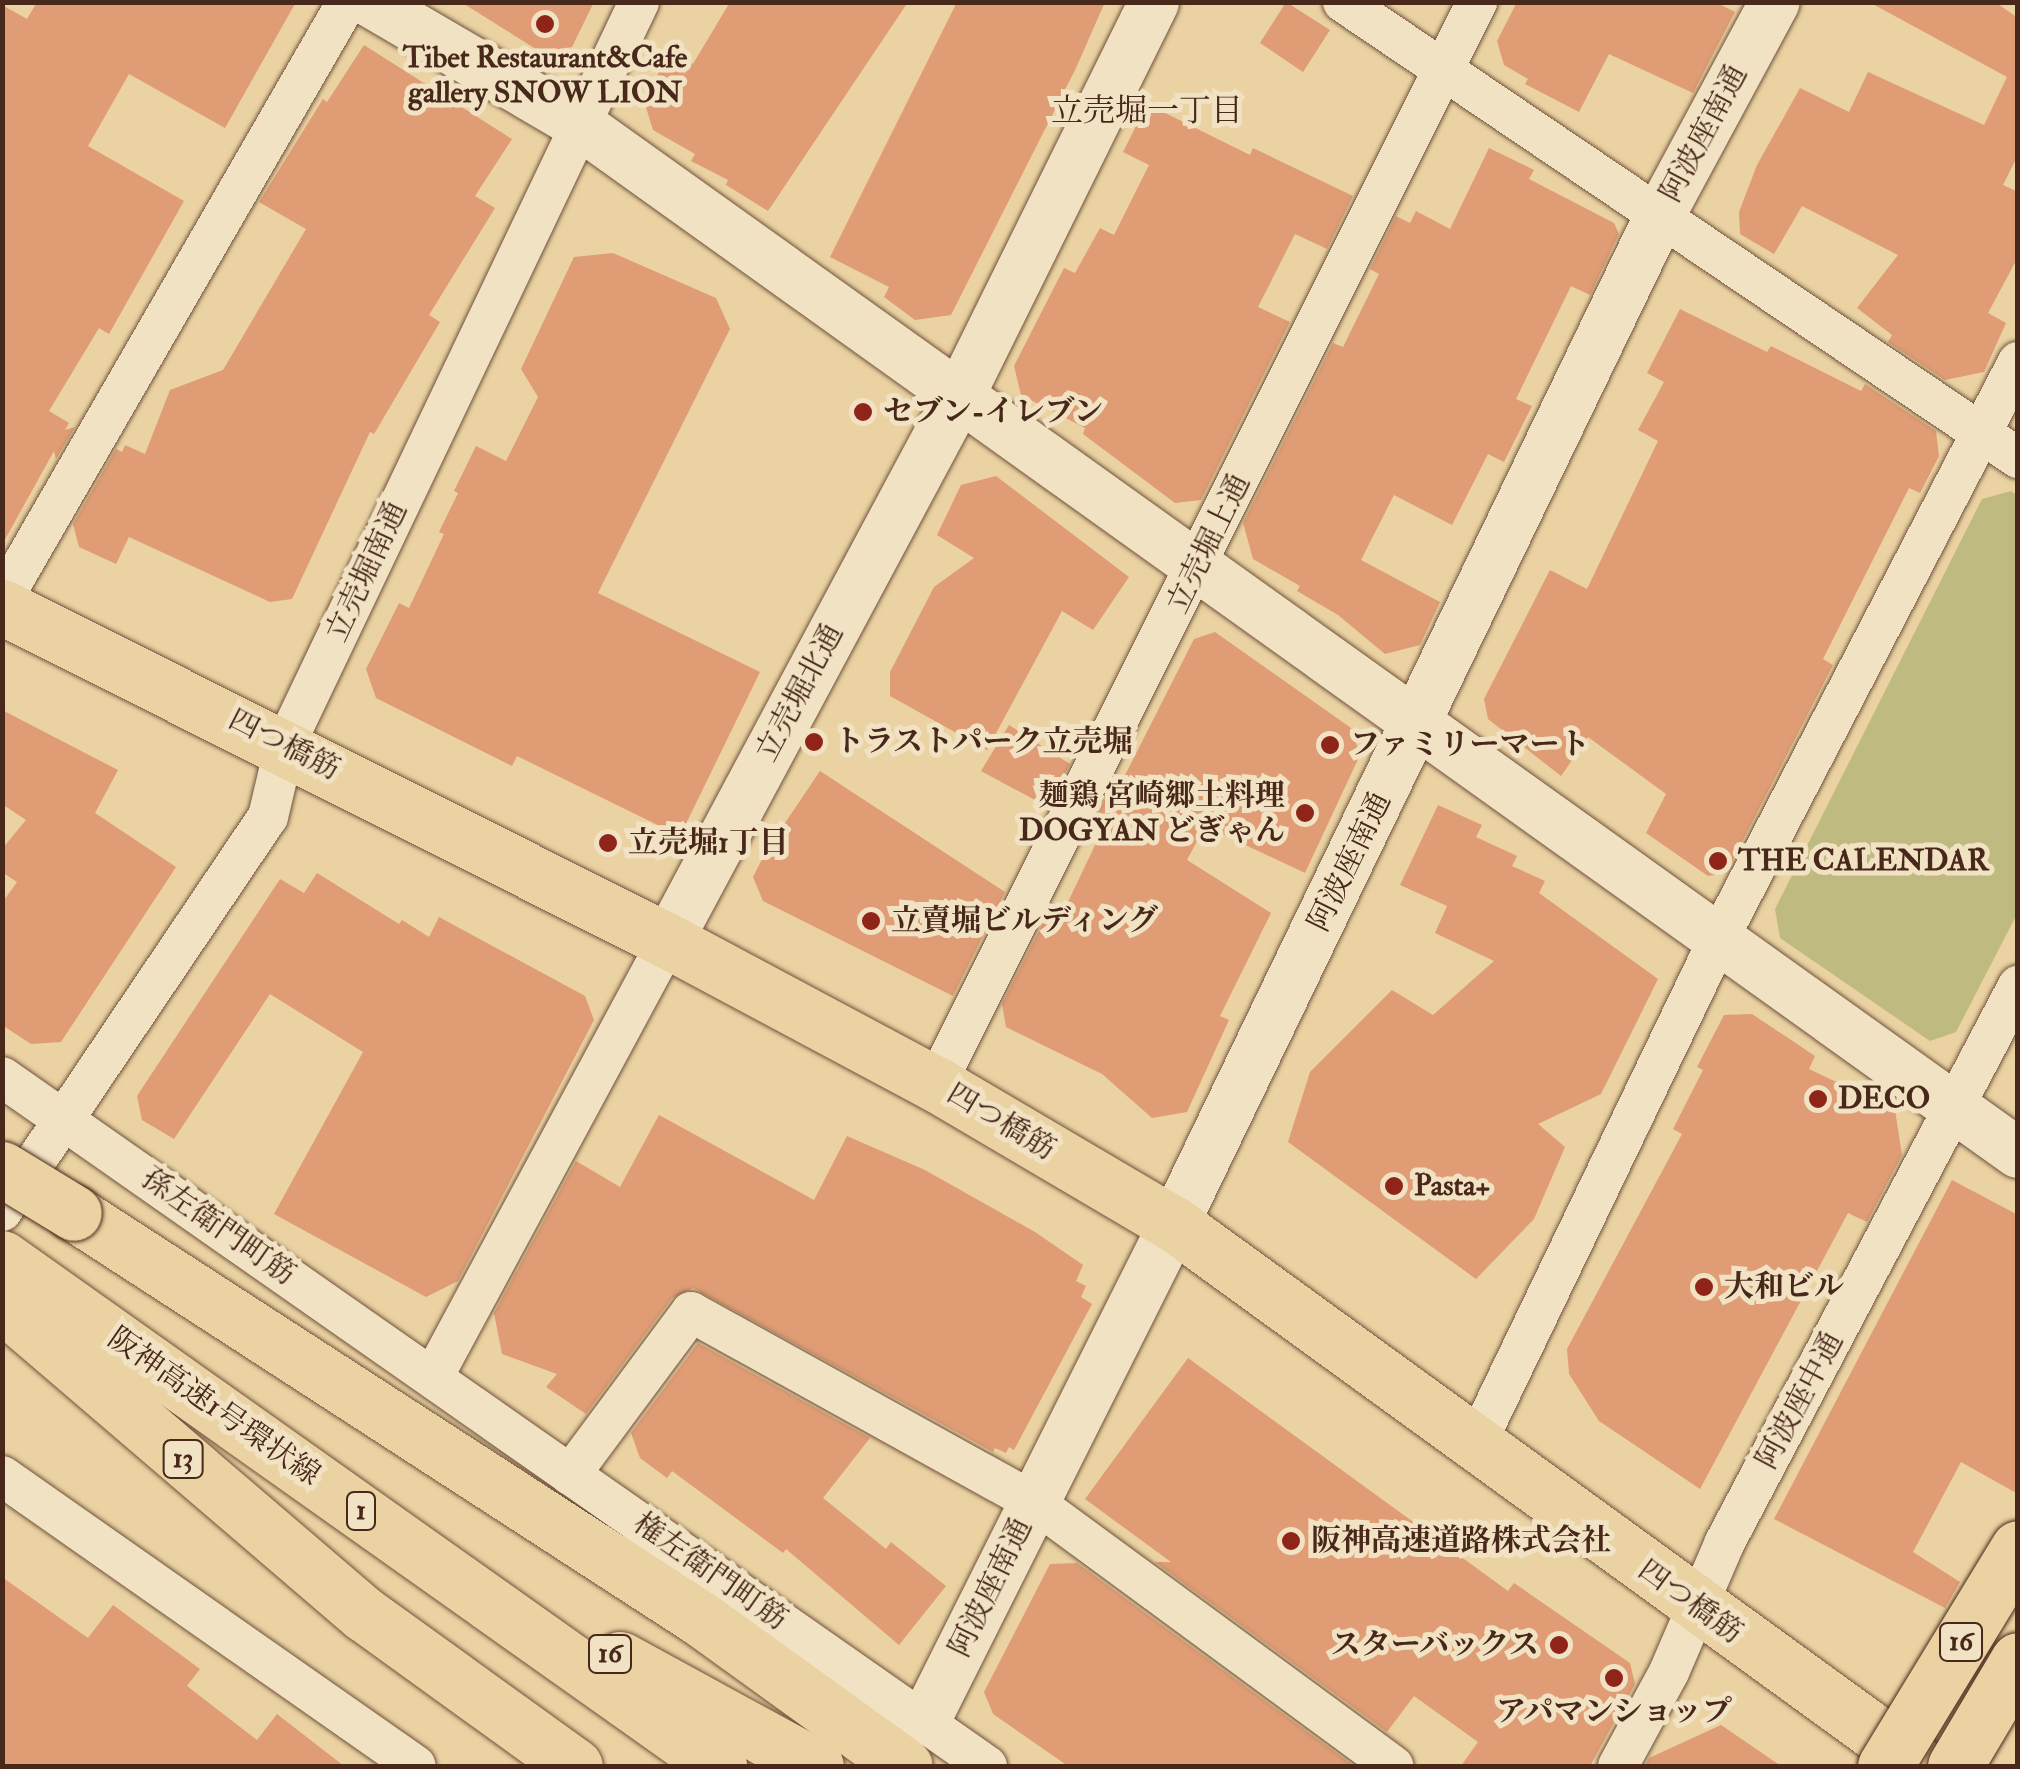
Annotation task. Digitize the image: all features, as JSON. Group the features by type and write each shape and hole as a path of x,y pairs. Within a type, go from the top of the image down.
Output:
{"main road":[{"name":"四つ橋筋","path":"2,604 668,941 936,1084 1174,1224 1912,1764"},
{"path":"2,1170 700,1618 914,1744"},
{"name":"阪神高速1号環状線","path":"2,1258 719,1766"},
{"name":"13","path":"2,1304 364,1614 575,1766"},
{"name":"16","path":"402,1540 816,1766"},
{"name":"16","path":"1912,1764 2018,1544"},
{"name":"16","path":"1912,1764 2018,1660"}],"street":[{"path":"2,604 347,2"},
{"path":"370,2 579,124 2018,1153"},
{"name":"立売堀南通","path":"2,1212 268,818 285,745 638,2"},
{"name":"立売堀北通","path":"433,1377 960,396 1154,2"},
{"path":"1343,2 2018,458"},
{"name":"立売堀上通","path":"936,1084 1477,2"},
{"name":"阿波座南通","path":"914,1744 1174,1224 1659,217 1775,2"},
{"path":"1475,1446 1720,938 2018,362"},
{"name":"阿波座中通","path":"1618,1766 1724,1544 2018,986"},
{"name":"孫左衛門町筋","path":"2,1077 433,1377"},
{"path":"570,1475 691,1312 1034,1502 1392,1766"},
{"name":"権左衛門町筋","path":"433,1377 570,1475 914,1744 987,1766"},
{"path":"2,1476 416,1766"}],"shaded area":[{"path":"2011,491 2018,496 2017,914 1956,1032 1930,1041 1780,938 1775,909 1982,499"}],"building":[{"path":"37,2 296,2 225,128 129,74 88,146 184,201 109,334 99,328 49,411 69,423 65,430 75,427 56,459 54,451 2,545 2,5 27,19"},
{"path":"461,2 594,2 572,47 542,53"},
{"path":"730,2 908,2 768,211 726,185 728,180 691,161 695,154 653,130 644,101 670,51 693,64"},
{"path":"957,2 1105,2 1076,68 951,315 915,320 884,297 889,287 830,257"},
{"path":"1286,2 1330,30 1303,72 1260,43"},
{"path":"1517,2 1715,2 1735,12 1693,93 1609,54 1579,112 1525,84 1528,79 1504,65 1497,41"},
{"path":"1869,2 1995,2 2018,18 2018,155 2003,185 2018,192 2018,257 1988,313 2006,323 1984,372 1945,380 1888,342 1892,335 1857,308 1898,255 1802,206 1774,254 1740,234 1739,212 1757,165 1800,88 1849,112 1868,72 1984,125 2007,77"},
{"path":"364,45 512,139 475,196 495,208 429,315 440,322 374,434 370,432 292,599 270,602 129,537 116,564 79,547 73,524 116,449 122,452 125,445 145,454 170,390 223,370 306,229 259,202 323,99 327,102"},
{"path":"1147,104 1250,155 1253,148 1353,196 1327,249 1295,234 1258,307 1290,322 1201,500 1175,503 1083,434 1085,428 1021,395 1014,366 1064,268 1075,273 1100,228 1114,235 1149,165 1123,152"},
{"path":"1489,148 1534,170 1529,179 1614,223 1619,234 1590,295 1571,286 1516,399 1532,406 1504,462 1488,454 1452,525 1394,495 1361,560 1440,602 1420,645 1385,654 1338,615 1297,591 1300,586 1253,559 1243,523 1333,343 1343,347 1379,274 1370,269 1396,216 1410,223 1416,211 1450,229"},
{"path":"613,253 716,298 730,329 598,593 760,672 680,836 517,756 512,766 376,698 366,669 399,603 409,608 444,534 439,532 476,446 506,461 538,397 521,369 574,257"},
{"path":"1680,309 1767,352 1771,346 1861,391 1865,384 1936,431 1939,456 1920,493 1909,488 1823,659 1833,665 1726,873 1708,876 1646,833 1666,794 1588,737 1561,776 1488,719 1484,699 1550,570 1587,589 1658,441 1638,430 1664,382 1647,373"},
{"path":"996,476 1129,577 1093,630 1062,611 987,750 890,696 890,672 934,587 974,558 937,535 961,485"},
{"path":"1215,632 1351,728 1360,755 1305,873 1205,826 1187,860 1271,913 1220,1016 1229,1020 1187,1112 1152,1118 1102,1074 1006,1027 1002,1004 1045,919 1056,927 1098,839 1088,833 1110,789 1116,793 1194,639"},
{"path":"2,710 118,770 95,813 176,867 61,1042 31,1044 2,1025 2,903 17,882 2,872 2,849 26,820 2,804"},
{"path":"1009,725 1070,764 1048,807 981,771"},
{"path":"820,771 1005,892 953,996 763,901 753,877 780,824 783,826"},
{"path":"1438,805 1482,825 1476,837 1517,856 1512,866 1545,881 1539,893 1658,979 1601,1094 1538,1124 1565,1147 1534,1219 1476,1279 1288,1142 1310,1072 1392,990 1433,1015 1494,961 1435,933 1447,906 1400,885"},
{"path":"317,873 399,924 402,920 429,937 439,917 585,996 594,1020 458,1281 426,1297 274,1214 363,1052 270,994 174,1139 142,1120 137,1096 280,879 304,893"},
{"name":"大和ビル","path":"1752,1014 1815,1056 1809,1069 1895,1110 1902,1155 1867,1222 1848,1213 1700,1489 1599,1421 1569,1374 1567,1349 1682,1134 1673,1129 1703,1070 1697,1067 1724,1015"},
{"path":"659,1115 814,1200 847,1136 925,1170 1035,1232 1083,1265 1076,1281 1086,1286 1081,1297 1092,1304 1014,1450 1009,1447 1006,1453 995,1448 993,1452 693,1288 672,1298 586,1414 546,1387 557,1374 502,1354 494,1313 576,1161 620,1187"},
{"path":"1952,1180 2018,1215 2018,1494 1961,1462 1913,1552 1960,1582 1945,1608 1774,1519"},
{"path":"698,1343 870,1438 823,1498 886,1549 891,1542 946,1586 899,1645 786,1549 783,1553 672,1471 667,1478 640,1458 631,1433"},
{"name":"阪神高速道路株式会社","path":"1188,1358 1508,1591 1514,1583 1630,1663 1635,1684 1590,1766 1461,1766 1478,1742 1414,1696 1387,1732 1155,1562 1171,1562 1085,1499"},
{"path":"1077,1563 1354,1766 1068,1766 993,1714 984,1692 1050,1564"},
{"path":"2,1577 88,1638 113,1605 200,1669 187,1686 257,1740 277,1714 344,1766 2,1766"},
{"path":"1721,1725 1781,1766 1645,1766 1649,1758"}],"place":[{"name":"Tibet Restaurant&Cafe gallery SNOW LION","path":"545,24"},
{"name":"セブン-イレブン","path":"863,412"},
{"name":"トラストパーク立売堀","path":"814,742"},
{"name":"ファミリーマート","path":"1330,745"},
{"name":"麺鶏 宮崎郷土料理 DOGYAN どぎゃん","path":"1305,813"},
{"name":"立売堀1丁目","path":"608,843"},
{"name":"THE CALENDAR","path":"1718,861"},
{"name":"立賣堀ビルディング","path":"871,921"},
{"name":"DECO","path":"1818,1099"},
{"name":"Pasta+","path":"1394,1186"},
{"name":"大和ビル","path":"1704,1287"},
{"name":"阪神高速道路株式会社","path":"1291,1541"},
{"name":"スターバックス","path":"1559,1645"},
{"name":"アパマンショップ","path":"1614,1678"}],"district":[{"name":"立売堀一丁目","path":"1147,111"}]}
